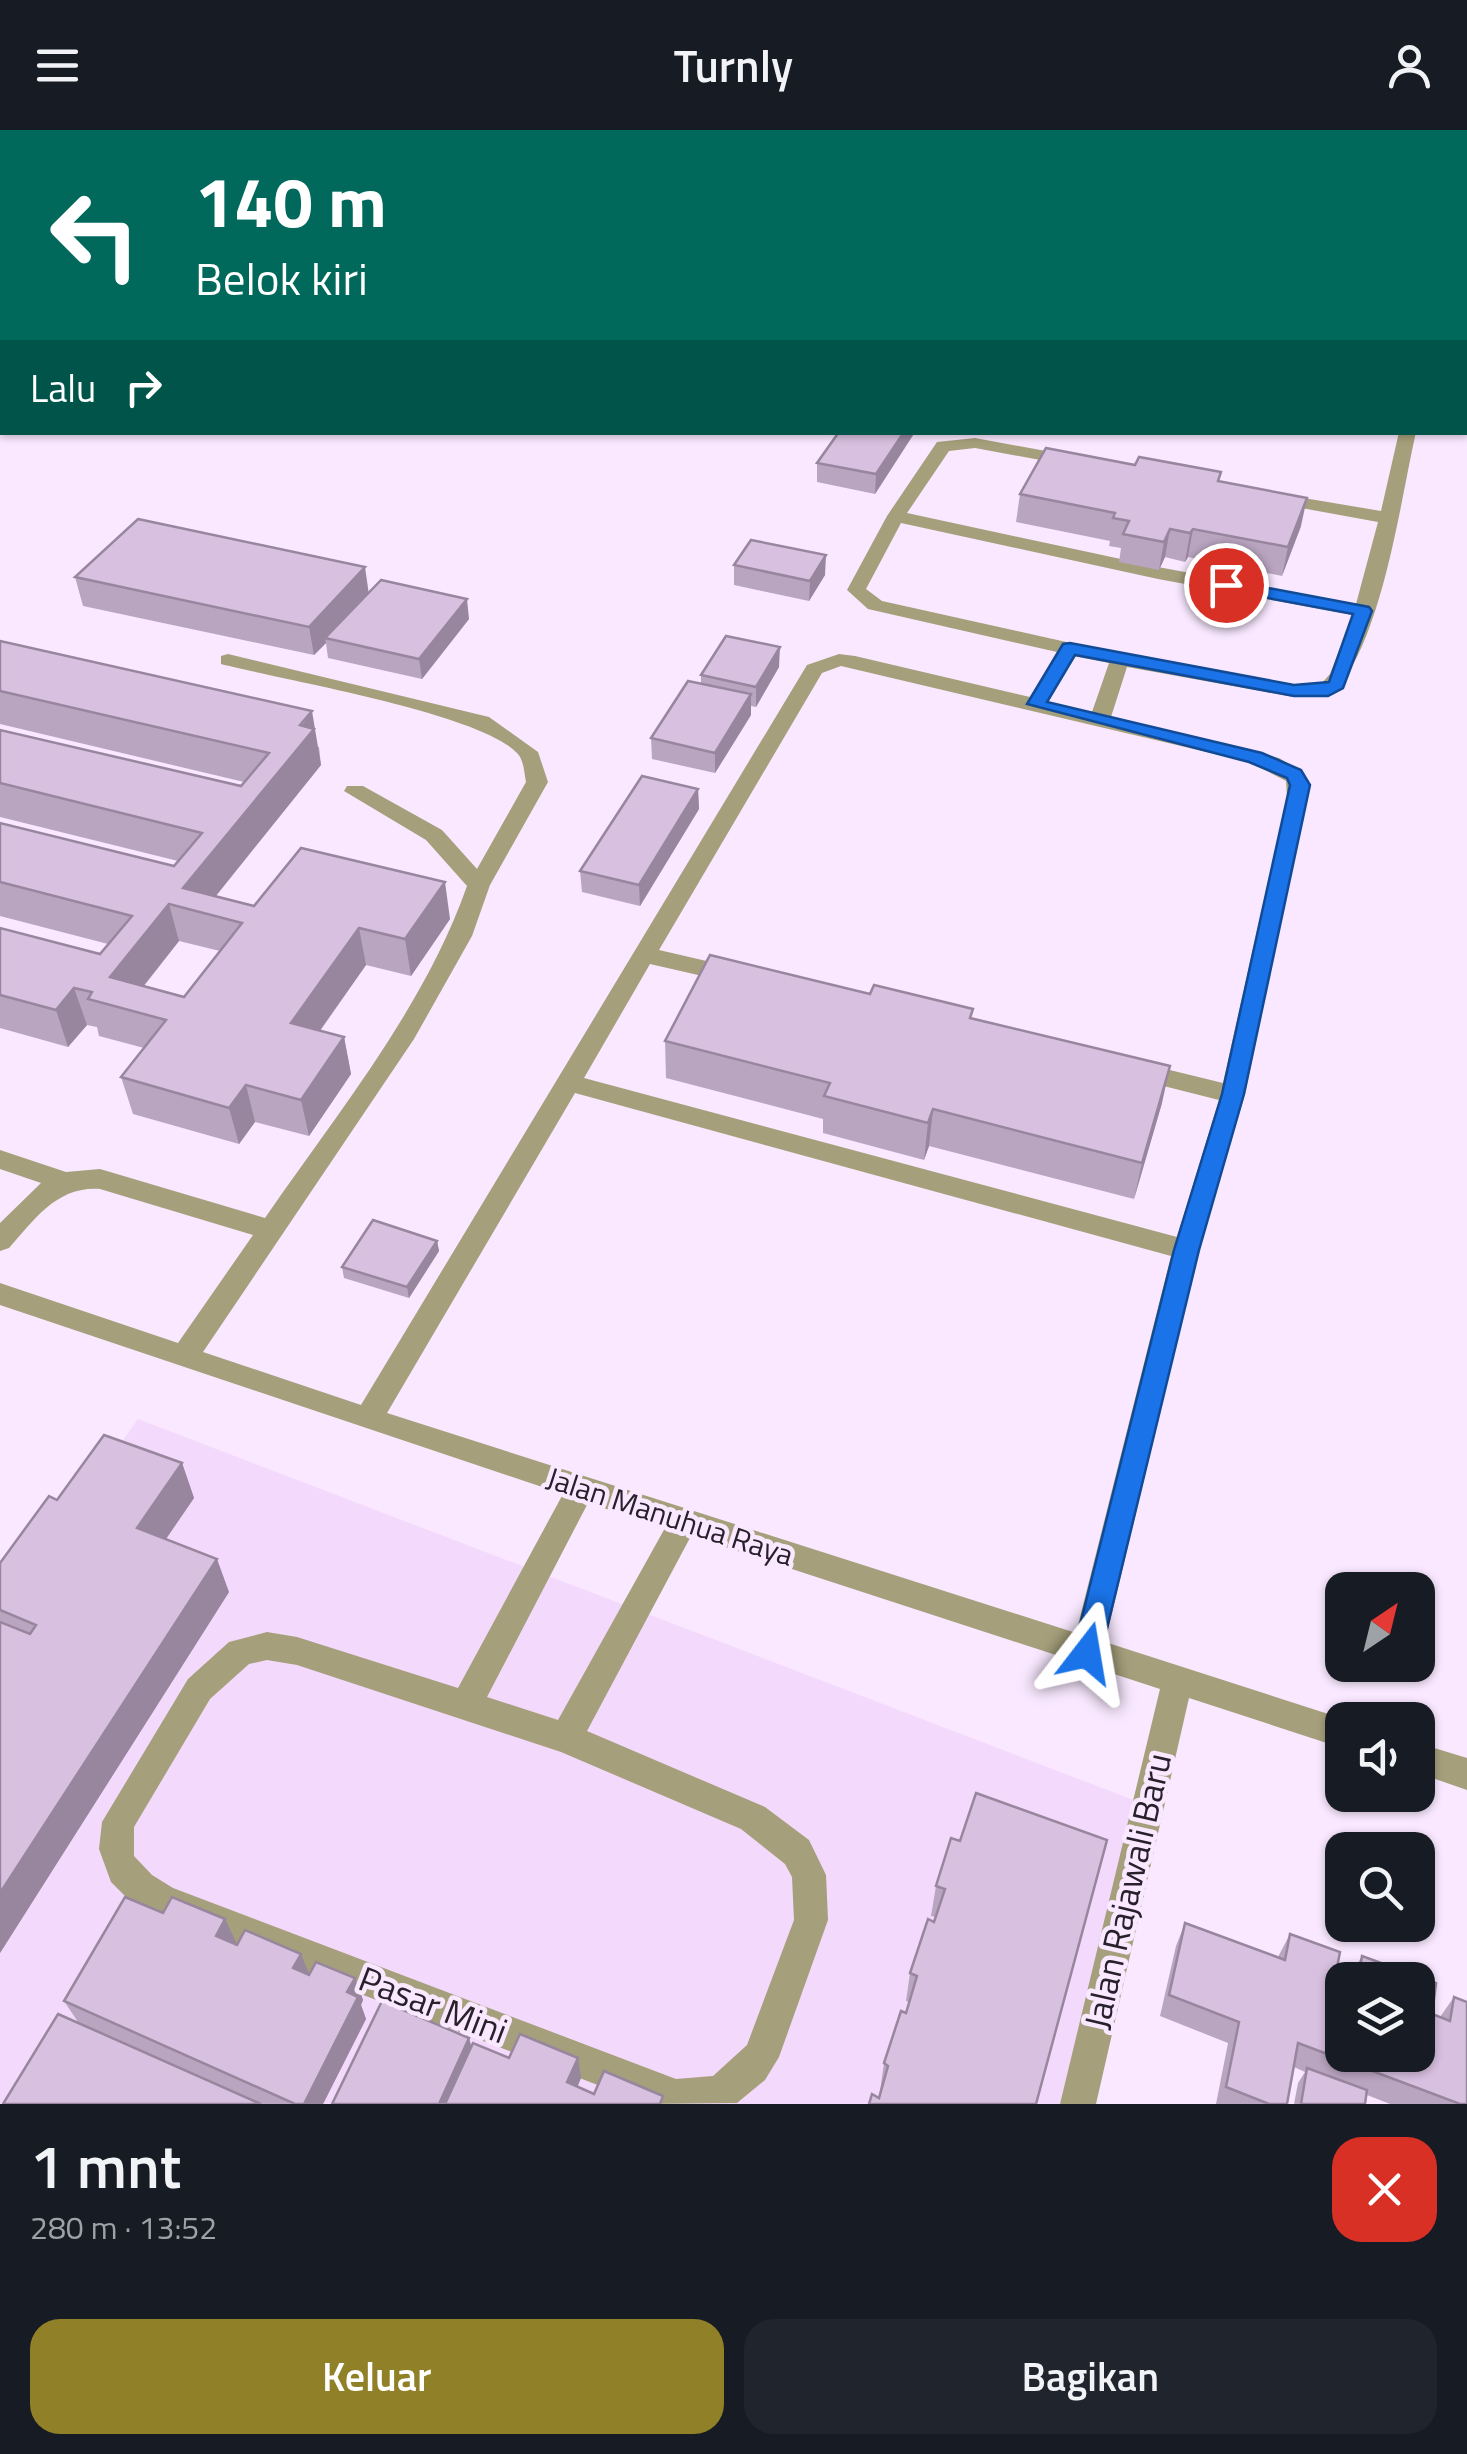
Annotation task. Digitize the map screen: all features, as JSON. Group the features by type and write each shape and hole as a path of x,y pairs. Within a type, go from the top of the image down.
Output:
{"street":[{"path":"1101,466 952,443 935,452 857,582 862,599 900,612 1120,660 1294,690 1328,690 1342,678 1363,611 1407,435"},
{"path":"1254,494 1387,518"},
{"path":"896,516 1158,573 1363,611"},
{"path":"1036,704 1070,648"},
{"path":"186,1354 406,1032 460,936 479,885 537,782 531,756 522,746 482,721 228,660"},
{"path":"368,1419 814,670 839,660 855,662 1255,758 1294,774 1300,785 1233,1094 1186,1250 1087,1653"},
{"path":"1099,722 1120,660"},
{"path":"355,791 434,835 479,885"},
{"path":"645,954 759,982"},
{"path":"1119,1067 1233,1094"},
{"path":"567,1082 1186,1250"},
{"path":"0,1160 64,1181 100,1179 273,1230"},
{"path":"0,1241 38,1199 64,1181"},
{"name":"Jalan Manuhua Raya","path":"0,1294 186,1354 368,1419 1325,1727"},
{"path":"466,1705 581,1488"},
{"path":"566,1738 684,1521"},
{"name":"Pasar Mini","path":"266,1646 297,1650 566,1738 753,1818 797,1852 809,1875 811,1920 761,2058 732,2087 700,2099 662,2092 162,1901 124,1876 113,1842 124,1812 199,1689 240,1652 266,1646"},
{"name":"Jalan Rajawali Baru","path":"1078,2104 1178,1679"},
{"path":"1435,1764 1467,1774"}],"shaded area":[{"path":"138,1419 1136,1801 1060,2104 0,2104 0,1615"}],"building":[{"path":"837,435 902,435 876,474 817,463"},
{"path":"1046,448 1135,465 1139,457 1221,472 1218,481 1307,498 1288,547 1193,529 1190,533 1170,529 1164,542 1123,534 1129,521 1113,518 1115,513 1020,494"},
{"path":"138,519 365,567 309,627 75,577"},
{"path":"751,540 826,555 810,581 734,565"},
{"path":"381,580 467,599 419,659 325,638"},
{"path":"726,636 780,647 756,687 701,675"},
{"path":"0,641 312,711 300,725 314,729 183,888 254,906 301,848 445,882 405,939 359,928 291,1023 344,1037 301,1100 246,1085 229,1108 121,1077 166,1020 88,999 92,992 74,988 56,1010 0,995 0,928 100,954 132,916 0,882 0,823 174,866 202,833 0,783 0,730 241,786 269,753 0,691","holes":["169,904 242,923 184,997 110,977"]},
{"path":"688,681 751,694 715,753 651,738"},
{"path":"642,776 698,789 639,885 580,871"},
{"path":"710,955 870,994 874,985 973,1009 970,1018 1170,1066 1142,1163 933,1109 928,1123 824,1096 830,1083 665,1041"},
{"path":"373,1220 437,1241 407,1287 342,1267"},
{"path":"104,1435 182,1463 137,1528 217,1559 0,1893 0,1622 30,1634 36,1625 0,1610 0,1563 49,1496 57,1500"},
{"path":"976,1793 1107,1840 1036,2104 869,2104 872,2094 879,2098 888,2066 884,2063 917,1976 910,1973 928,1919 934,1922 945,1889 936,1886 951,1838 960,1841"},
{"path":"125,1897 163,1913 172,1897 225,1919 216,1936 237,1945 245,1930 301,1954 293,1968 309,1975 316,1962 355,1978 347,1992 358,1997 304,2104 295,2104 64,2001"},
{"path":"1185,1923 1285,1960 1290,1934 1340,1952 1338,1962 1325,1962 1325,2053 1298,2043 1287,2104 1269,2104 1226,2087 1239,2022 1169,1995"},
{"path":"1454,1997 1467,2002 1467,2104 1375,2072 1435,2072 1435,2015 1450,2021"},
{"path":"382,2001 469,2038 439,2104 332,2104"},
{"path":"58,2014 261,2104 3,2104"},
{"path":"520,2034 578,2058 567,2082 594,2094 604,2071 663,2096 660,2104 445,2104 473,2043 509,2058"},
{"path":"1307,2068 1367,2090 1365,2104 1301,2104"}],"route":[{"path":"1087,1653 1186,1250 1233,1094 1300,785 1294,774 1275,764 1036,704 1070,648 1294,690 1314,692 1337,684 1363,611 1226,585"}]}
